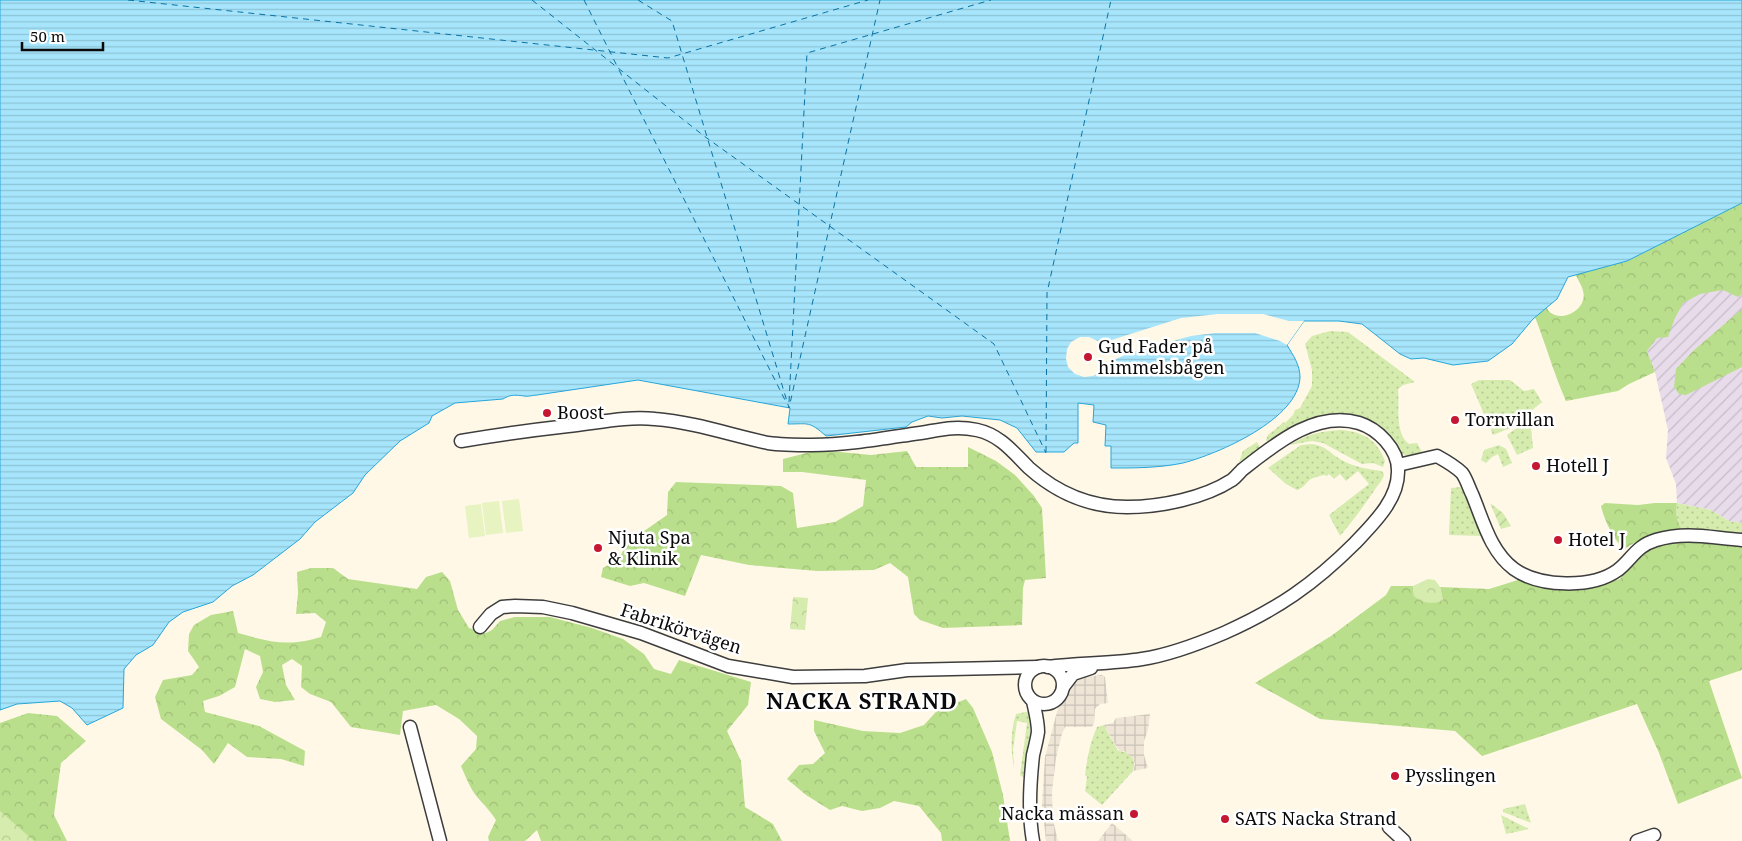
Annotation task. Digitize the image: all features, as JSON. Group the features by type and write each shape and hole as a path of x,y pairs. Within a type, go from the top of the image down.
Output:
{"street":[{"path":"461,441 520,431 633,418 657,419 718,430 772,443 814,445 916,434 948,427 966,428 982,431 997,438 1042,479 1063,492 1091,503 1129,507 1159,504 1197,496 1232,480 1303,428 1327,422 1348,421 1374,431 1385,439 1398,465 1398,480 1393,494 1369,529 1319,577 1284,602 1204,642 1154,657 1101,664 1073,674 1062,687"},
{"path":"1398,465 1437,456 1463,474 1496,551 1513,568 1528,578 1536,580 1567,583 1590,582 1601,579 1620,568 1633,553 1648,542 1680,535 1692,534 1742,540"},
{"name":"Fabrikörvägen","path":"480,627 490,614 502,607 543,607 572,613 641,633 728,666 793,677 865,676 907,670 1101,664"},
{"path":"1033,841 1031,783 1038,732 1033,701 1026,692 1025,682 1029,673 1043,667 1057,672 1062,682 1062,687 1038,732"},
{"path":"1000,668 1017,677 1025,687"},
{"path":"1033,701 1044,704 1054,701"},
{"path":"410,727 440,841"},
{"path":"1389,827 1404,841"},
{"path":"1637,841 1654,835"}],"shaded area":[{"path":"1742,203 1742,523 1729,521 1711,510 1677,503 1676,484 1666,458 1668,430 1655,372 1613,264 1627,261"},
{"path":"1102,675 1105,677 1108,703 1100,704 1095,709 1092,727 1065,727 1062,734 1056,758 1052,792 1053,820 1058,841 1046,841 1042,804 1045,757 1058,708 1067,696 1076,678"},
{"path":"1150,714 1148,730 1144,741 1144,755 1148,768 1133,771 1135,764 1133,758 1124,751 1119,751 1104,725 1113,723 1116,718"},
{"path":"1112,823 1133,841 1098,841"}],"green space":[{"path":"1742,203 1742,294 1738,297 1723,290 1700,294 1683,303 1668,337 1657,338 1647,351 1655,372 1618,391 1566,401 1535,317 1546,307 1551,313 1560,316 1570,314 1578,308 1583,300 1584,293 1575,274 1627,261"},
{"path":"1742,309 1742,367 1686,395 1679,394 1674,387 1676,369 1693,351"},
{"path":"1330,331 1348,332 1415,382 1403,385 1398,389 1399,426 1404,439 1409,444 1417,443 1422,452 1410,456 1402,454 1386,432 1379,426 1355,417 1269,445 1266,440 1268,435 1285,423 1295,410 1300,408 1312,386 1312,370 1305,344 1312,336"},
{"path":"1479,380 1510,380 1524,391 1534,389 1542,402 1510,428 1493,435 1471,384"},
{"path":"1530,418 1533,448 1517,455 1507,435"},
{"path":"1341,430 1362,435 1373,442 1382,453 1385,461 1383,467 1373,463 1362,464 1323,443 1312,441 1290,445 1314,434"},
{"path":"1257,442 1261,449 1246,460 1239,462 1243,451"},
{"path":"1312,444 1324,448 1350,464 1382,471 1384,475 1366,503 1340,536 1329,515 1369,484 1358,471 1346,481 1340,474 1334,479 1329,474 1316,477 1297,490 1286,484 1268,468 1301,445"},
{"path":"1499,445 1506,449 1512,463 1503,467 1498,454 1486,463 1481,460 1484,450"},
{"path":"968,447 996,461 1015,475 1042,508 1046,578 1025,580 1022,625 943,628 920,620 914,614 908,577 890,563 874,570 817,571 749,565 701,555 685,596 644,583 630,586 601,577 603,568 619,559 627,543 667,515 668,492 676,482 781,486 793,493 797,528 835,522 863,506 866,480 802,472 783,472 783,459 810,452 871,455 907,451 916,467 968,467"},
{"path":"1461,487 1467,495 1482,536 1449,535 1451,488"},
{"path":"519,499 523,531 506,533 502,501"},
{"path":"499,501 503,533 486,535 482,503"},
{"path":"1490,503 1503,513 1511,526 1501,529"},
{"path":"1605,503 1638,505 1677,503 1677,517 1682,530 1644,539 1624,550 1607,524 1601,506"},
{"path":"1677,503 1711,510 1729,521 1742,523 1742,536 1682,530 1677,517"},
{"path":"481,504 485,536 469,538 465,506"},
{"path":"1684,539 1742,546 1742,670 1709,681 1742,778 1678,804 1659,753 1637,704 1482,756 1455,731 1320,719 1255,683 1331,636 1386,595 1391,586 1413,586 1414,596 1443,601 1440,587 1489,589 1518,580 1546,587 1566,588 1609,582 1620,579 1638,553 1659,545"},
{"path":"311,568 333,568 348,579 417,589 426,577 442,572 450,581 458,610 469,628 486,633 492,630 500,621 515,617 550,617 592,628 623,639 644,654 654,669 671,674 679,660 751,682 748,705 727,731 741,761 745,807 773,824 782,841 541,841 537,830 525,841 489,841 488,837 496,820 473,791 461,766 476,749 477,736 459,719 436,705 403,711 400,735 351,727 331,702 310,694 301,687 302,666 292,659 282,665 286,685 295,700 275,702 260,699 256,687 263,672 260,656 245,649 235,687 219,696 203,701 205,712 259,726 305,751 304,766 281,759 247,757 228,743 214,764 202,750 161,719 155,697 163,680 192,675 199,667 188,651 189,634 194,625 211,615 233,611 238,633 270,641 289,643 321,637 326,622 315,613 296,614 297,572"},
{"path":"1428,579 1435,580 1440,587 1443,601 1428,603 1414,596 1413,586"},
{"path":"793,597 808,598 805,630 790,629"},
{"path":"966,699 973,708 992,752 1003,795 1010,841 942,841 941,833 919,806 894,801 880,808 862,811 842,806 830,810 806,795 787,779 799,765 813,764 825,753 814,731 814,720 863,731 900,733 924,725 945,702 954,704"},
{"path":"1031,711 1031,727 1024,778 1020,775 1027,723 1017,721 1013,750 1014,769 1012,735 1016,714"},
{"path":"28,713 57,716 86,741 61,763 54,815 67,841 0,841 0,723"},
{"path":"1104,725 1118,751 1126,752 1132,756 1134,767 1133,771 1102,805 1085,791 1087,777 1085,775 1089,751 1097,727"},
{"path":"1525,804 1531,823 1503,812 1503,809"},
{"path":"0,811 34,841 0,841"},
{"path":"1501,815 1529,829 1506,834"}],"water":[{"path":"0,0 1742,0 1742,203 1627,261 1568,277 1557,299 1533,319 1512,344 1488,361 1453,365 1424,358 1411,359 1400,354 1362,324 1339,321 1304,321 1287,345 1294,356 1300,377 1296,392 1286,407 1272,420 1235,443 1216,452 1174,465 1111,468 1111,446 1105,446 1106,425 1093,422 1094,405 1078,403 1078,443 1074,443 1064,452 1036,452 1017,428 1000,420 962,416 942,418 928,416 912,422 906,427 826,436 808,424 788,424 790,408 638,380 529,396 514,395 503,399 455,403 432,416 429,423 400,441 365,475 353,493 315,522 300,539 253,575 232,586 213,602 183,612 169,622 153,645 136,655 124,669 123,708 87,725 72,708 60,701 17,704 0,710"}],"pier":[{"path":"1218,314 1263,314 1289,321 1304,321 1287,345 1255,333 1215,333 1191,336 1132,352 1109,362 1100,372 1093,376 1084,377 1075,374 1068,367 1066,359 1067,349 1071,342 1080,337 1089,337 1102,343 1181,318"}],"ferry route":[{"path":"128,0 668,58 868,0"},
{"path":"532,0 704,136 994,344 1046,453"},
{"path":"584,0 617,66"},
{"path":"638,0 672,21 789,408 880,0"},
{"path":"789,402 807,53 991,0"},
{"path":"1046,452 1047,293 1111,0"},
{"path":"619,70 787,404"}],"place":[{"name":"Gud Fader på himmelsbågen","path":"1088,357"},
{"name":"Boost","path":"547,413"},
{"name":"Tornvillan","path":"1455,420"},
{"name":"Hotell J","path":"1536,466"},
{"name":"Hotel J","path":"1558,540"},
{"name":"Njuta Spa & Klinik","path":"598,548"},
{"name":"Pysslingen","path":"1395,776"},
{"name":"Nacka mässan","path":"1134,814"},
{"name":"SATS Nacka Strand","path":"1225,819"}],"district":[{"name":"NACKA STRAND","path":"862,701"}]}
